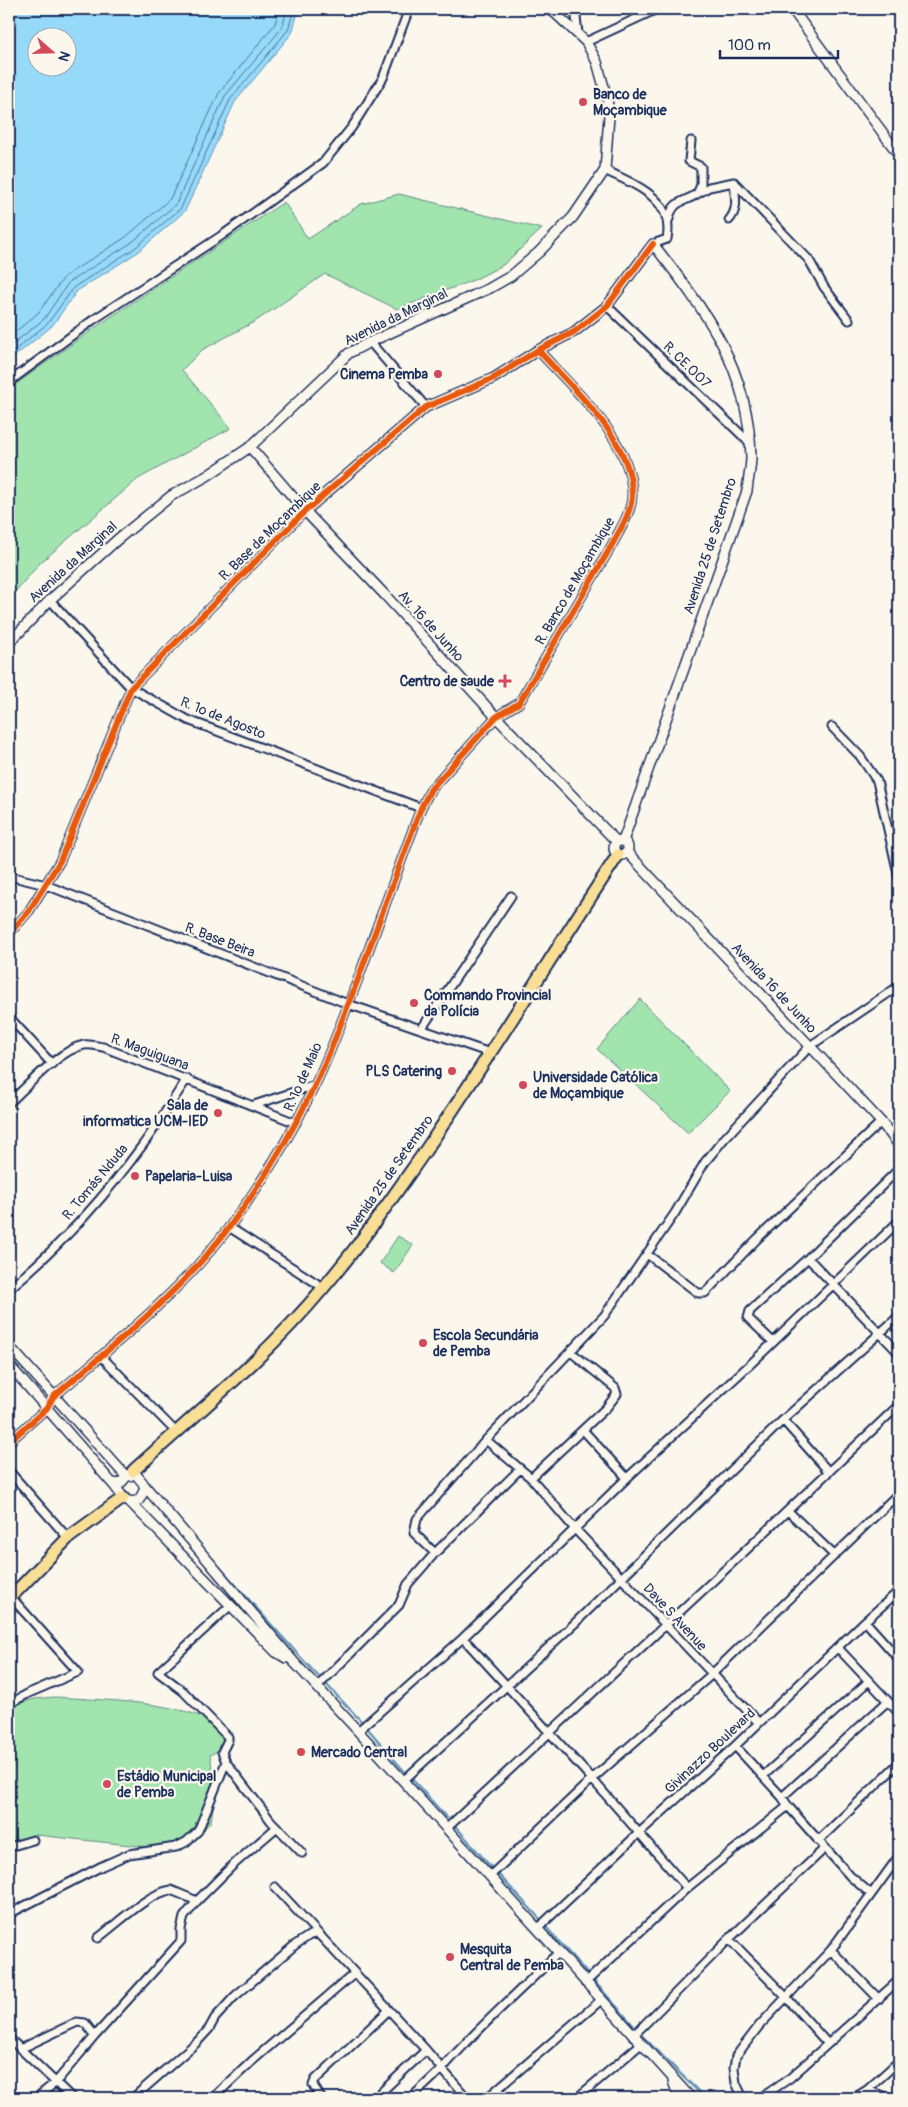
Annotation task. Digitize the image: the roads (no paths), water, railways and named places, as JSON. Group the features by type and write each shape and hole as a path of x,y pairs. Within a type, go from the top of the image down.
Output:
{"highway":[{"name":"Avenida 25 de Setembro","path":"128,1473 278,1339 324,1288 368,1232 490,1053 622,853"},
{"path":"10,1598 68,1538 127,1500"}],"street":[{"path":"9,382 93,320 199,251 323,163 352,127 383,78 409,9"},
{"path":"548,9 578,33 586,42 597,62 609,116 605,170 652,196 665,210 669,222"},
{"path":"575,9 578,33"},
{"path":"586,42 657,9"},
{"path":"792,9 899,155"},
{"path":"690,141 689,161 701,167 702,172 701,185 696,194"},
{"name":"Avenida da Marginal","path":"9,643 50,600 118,539 171,496 207,476 250,446 349,353 490,288 511,276 573,217 605,170"},
{"path":"653,244 667,239 671,209 680,202 709,187 734,182"},
{"path":"729,220 735,214 736,209 734,182"},
{"path":"734,182 764,211 809,260 824,287 849,320"},
{"name":"R. Base de Moçambique","path":"9,934 29,911 60,861 131,688 305,511 426,407 494,378 538,350 574,332 607,306 653,244"},
{"name":"Avenida 25 de Setembro","path":"620,841 747,491 751,459 744,401 730,358 717,332 689,289 653,244"},
{"name":"R. CE.007","path":"607,306 750,443"},
{"path":"370,342 426,407"},
{"name":"R. Banco de Moçambique","path":"496,717 519,703 612,545 625,519 632,497 630,476 621,450 604,423 538,350"},
{"name":"Av. 16 de Junho","path":"250,446 305,511 385,595 496,717 620,841"},
{"name":"R. 1º de Agosto","path":"50,600 131,688 188,720 421,808"},
{"name":"R. 1º de Maio","path":"53,1397 153,1311 198,1264 229,1227 296,1123 315,1085 348,1004 421,808 431,789 496,717"},
{"path":"832,727 860,756 876,781 899,878"},
{"path":"620,841 614,848 622,853"},
{"name":"Avenida 16 de Junho","path":"622,853 810,1046 881,1122 899,1146"},
{"name":"R. Base Beira","path":"9,876 46,885 348,1004 490,1053"},
{"path":"422,1028 511,896"},
{"path":"435,1552 414,1533 417,1519 486,1440 604,1316 675,1214 705,1162 810,1046 899,986"},
{"path":"9,1017 52,1064"},
{"name":"R. Maguiguana","path":"9,1103 70,1050 85,1045 103,1047 296,1123"},
{"name":"R. Tomás Nduda","path":"9,1289 41,1262 94,1206 143,1145 187,1079"},
{"path":"254,1105 315,1085"},
{"path":"647,1254 698,1293 705,1293 757,1239 881,1122"},
{"path":"773,1342 750,1321 748,1315 899,1169"},
{"path":"358,1731 463,1638 574,1528 899,1221"},
{"path":"229,1227 324,1288"},
{"path":"808,1258 899,1353"},
{"path":"403,1781 622,1578 783,1420 899,1316"},
{"path":"9,1346 53,1397 128,1473 144,1485 293,1661 447,1828 633,2036 692,2098"},
{"path":"531,1478 606,1408 617,1392 615,1388 571,1352"},
{"path":"101,1356 176,1432"},
{"path":"9,1365 127,1500 208,1580 276,1652 293,1661"},
{"path":"9,1442 47,1408 53,1397"},
{"path":"447,1828 788,1511 899,1405"},
{"path":"783,1420 829,1472"},
{"path":"583,1430 627,1478"},
{"name":"Dave S Avenue","path":"486,1440 531,1478 574,1528 666,1624 711,1675 758,1722"},
{"path":"317,1687 399,1605 408,1584 435,1552 520,1469"},
{"path":"9,1471 68,1538"},
{"path":"112,1484 120,1484 128,1473"},
{"path":"127,1500 142,1498 144,1485"},
{"path":"490,1876 592,1779 711,1675 899,1493"},
{"path":"788,1511 834,1555"},
{"path":"208,1580 217,1573"},
{"name":"Givinazzo Boulevard","path":"537,1929 735,1746 865,1620 899,1590"},
{"path":"9,1704 78,1672 10,1598"},
{"path":"231,1605 158,1672 183,1691 228,1737 222,1752 226,1762 277,1827 302,1853"},
{"path":"865,1620 899,1659"},
{"path":"463,1638 592,1779 687,1888"},
{"path":"838,1648 899,1713"},
{"path":"763,1776 869,1681"},
{"path":"782,1797 888,1701"},
{"path":"735,1746 782,1797 824,1849 850,1876 871,1894"},
{"path":"9,1914 129,1854 176,1847 186,1842 198,1831 226,1762"},
{"path":"818,1841 899,1763"},
{"path":"585,1983 687,1888 788,1806"},
{"path":"36,2098 56,2082 181,1941 184,1917 197,1901 233,1865 277,1827"},
{"path":"9,1847 33,1840"},
{"path":"633,2036 728,1939 824,1849"},
{"path":"742,2098 736,2083 734,2068 736,2056 759,2026 831,1950 899,1856"},
{"path":"275,1887 426,2050 467,2098"},
{"path":"98,1938 147,1901 166,1891 171,1890 197,1901"},
{"path":"133,2098 197,2042 234,1997 294,1945 315,1934 321,1936"},
{"path":"728,1939 787,1998 828,2044"},
{"path":"831,1950 879,1999"},
{"path":"411,2098 442,2069 469,2037 558,1953"},
{"path":"213,2098 252,2061 355,1973"},
{"path":"760,2098 790,2078 899,1980"},
{"path":"487,2098 601,2000"},
{"path":"321,2098 313,2085 315,2080 389,2010"},
{"path":"20,2049 78,2022 85,2023 95,2036"},
{"path":"9,2038 72,2098"},
{"path":"577,2098 641,2044"},
{"path":"374,2098 426,2050"},
{"path":"854,2098 867,2090 899,2061"},
{"path":"672,2078 679,2098"},
{"path":"867,2090 888,2098"}],"water":[{"path":"9,9 299,9 292,33 235,102 185,211 138,252 77,291 52,326 9,361"}],"waterway":[{"path":"219,1567 318,1676"},
{"path":"324,1682 363,1723"},
{"path":"368,1729 405,1772"},
{"path":"412,1779 447,1818"},
{"path":"457,1828 491,1867"},
{"path":"498,1874 539,1918"},
{"path":"546,1927 633,2025"},
{"path":"640,2034 705,2098"}],"place":[{"name":"Banco de Moçambique","path":"583,102"},
{"name":"Cinema Pemba","path":"438,374"},
{"name":"Centro de saude","path":"505,681"},
{"name":"Commando Provincial da Polícia","path":"414,1003"},
{"name":"PLS Catering","path":"452,1071"},
{"name":"Universidade Católica de Moçambique","path":"523,1085"},
{"name":"Sala de informatica UCM-IED","path":"218,1113"},
{"name":"Papelaria-Luisa","path":"135,1176"},
{"name":"Escola Secundária de Pemba","path":"423,1343"},
{"name":"Mercado Central","path":"301,1752"},
{"name":"Estádio Municipal de Pemba","path":"107,1784"},
{"name":"Mesquita Central de Pemba","path":"450,1957"}]}
